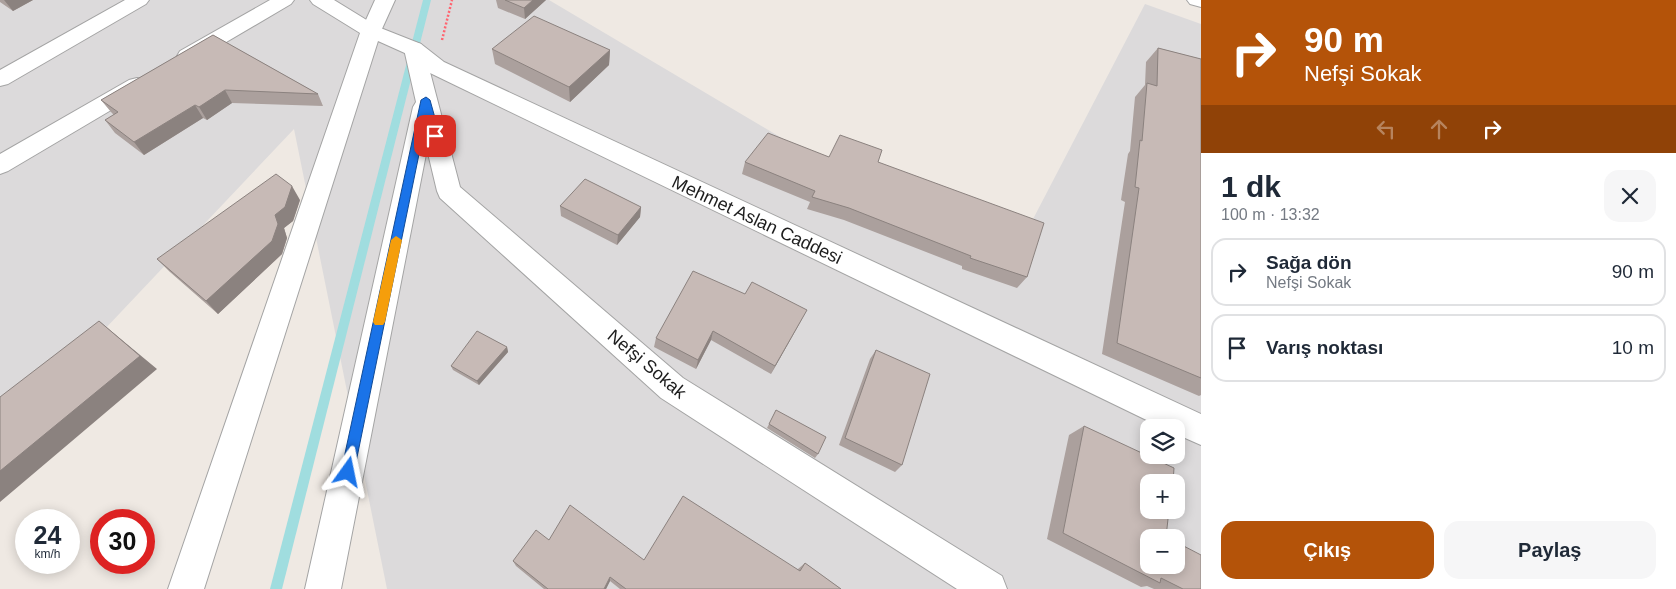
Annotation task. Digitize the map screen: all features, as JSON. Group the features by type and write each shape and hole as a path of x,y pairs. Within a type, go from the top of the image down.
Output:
{"street":[{"path":"0,79 139,0"},
{"path":"0,165 284,0"},
{"name":"Mehmet Aslan Caddesi","path":"320,0 370,30 414,48 436,67 1201,430"},
{"path":"186,589 370,30 385,0"},
{"path":"1197,0 1201,1"},
{"name":"Nefşi Sokak","path":"414,48 449,191 672,388 989,589"},
{"path":"323,589 426,100"}],"path":[{"path":"436,67 452,0"}],"shaded area":[{"path":"0,0 549,0 1006,271 1145,4 1201,24 1201,589 387,589 294,129 0,440"}],"building":[{"path":"505,0 533,0 524,8"},
{"path":"534,16 610,50 569,87 492,49"},
{"path":"213,35 318,94 225,90 199,107 195,105 134,142 105,120 118,112 101,100"},
{"path":"1158,48 1201,59 1201,378 1117,343 1139,188 1135,187 1140,140 1142,141 1147,83 1157,86"},
{"path":"768,133 829,157 840,135 882,150 878,162 1044,223 1027,277 970,258 971,256 849,208 812,197 815,191 745,162"},
{"path":"276,174 292,186 285,207 275,215 278,224 272,241 206,301 157,259"},
{"path":"585,179 641,207 618,235 560,206"},
{"path":"693,271 745,294 752,282 807,310 775,366 713,331 698,360 656,338"},
{"path":"99,321 140,356 0,471 0,397"},
{"path":"477,331 507,347 477,381 451,366"},
{"path":"876,350 930,374 902,465 845,438"},
{"path":"776,410 826,437 818,454 769,424"},
{"path":"1084,426 1140,452 1140,464 1165,464 1174,468 1174,474 1140,474 1140,519 1168,519 1167,529 1140,529 1140,573 1063,533"},
{"path":"683,496 800,571 805,563 841,589 626,589 610,577 604,589 548,589 513,561 536,530 549,540 570,505 644,560"},
{"path":"1185,547 1201,555 1201,589 1183,589 1161,578 1160,583 1143,574 1185,574"}],"waterway":[{"path":"276,589 427,0"}],"slow traffic":[{"path":"379,322 396,240"}],"route":[{"path":"348,472 426,100 435,136"}]}
